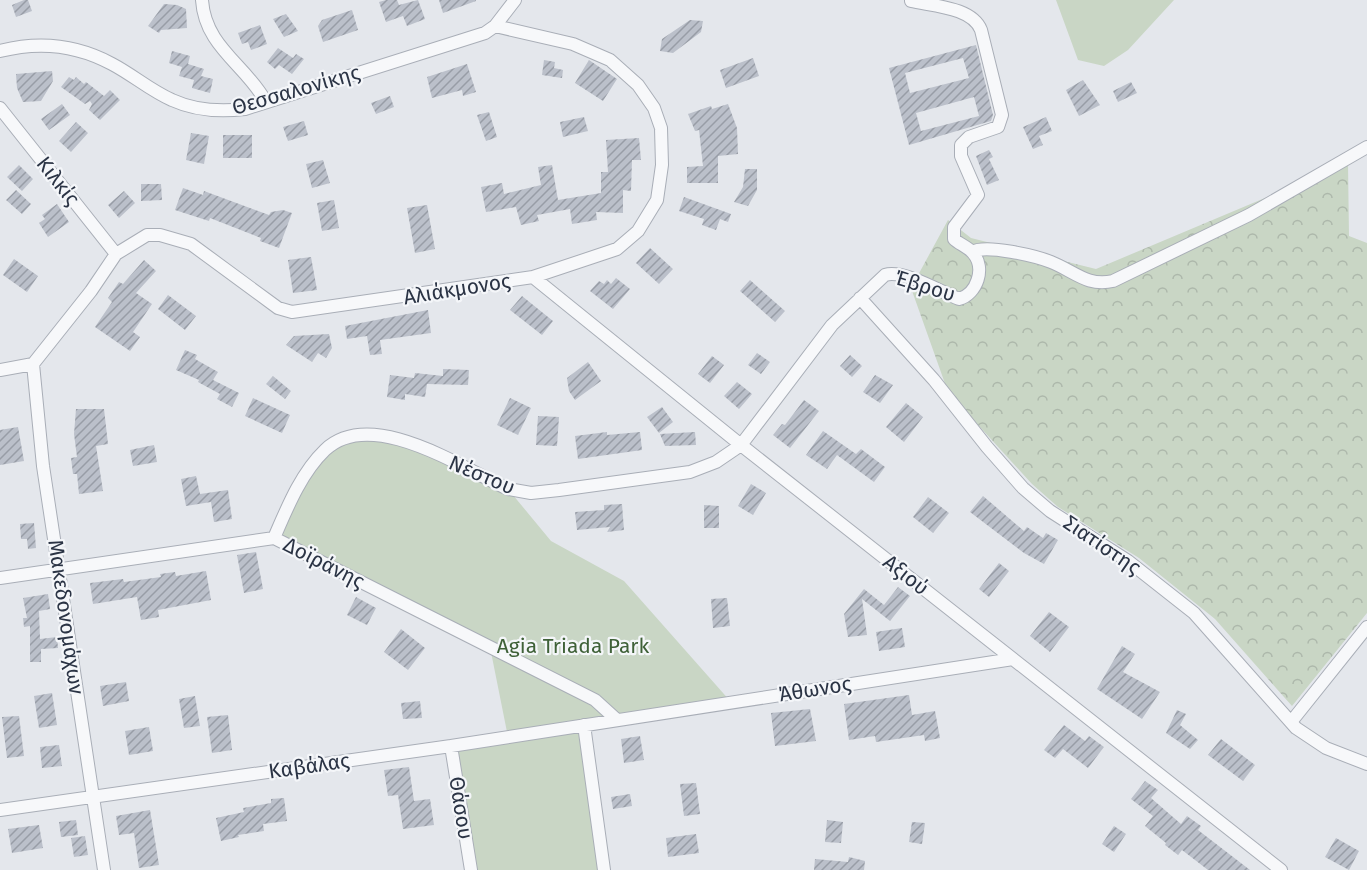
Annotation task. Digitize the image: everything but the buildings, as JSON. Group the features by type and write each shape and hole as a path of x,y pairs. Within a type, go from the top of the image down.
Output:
{"street":[{"path":"202,0 204,18 216,42 232,63 255,84 266,102"},
{"name":"Θεσσαλονίκης","path":"0,51 18,46 52,45 84,52 111,63 171,100 192,107 227,111 266,102 485,33 495,26 515,0"},
{"path":"911,1 970,16 981,30 1002,120 994,130 969,137 962,145 962,156 978,195 954,227 954,239 972,252 984,247 1046,260 1084,281 1105,283 1250,215 1367,147"},
{"name":"Αλιάκμονος","path":"33,364 91,291 116,254 147,236 175,238 190,244 278,308 292,312 533,277 617,249 639,231 657,200 662,165 661,128 654,108 638,85 610,60 573,44 495,26"},
{"name":"Κιλκίς","path":"0,108 116,254"},
{"name":"Έβρου","path":"741,445 832,324 880,279 892,273 908,277 959,299 968,297 974,290 979,275 978,262 972,252"},
{"name":"Αξιού","path":"533,277 741,445 1281,870"},
{"name":"Σιατίστης","path":"860,297 934,380 1023,488 1050,511 1128,561 1194,613 1291,722 1326,748 1367,764"},
{"path":"0,370 33,364"},
{"name":"Μακεδονομάχων","path":"33,364 43,466 105,870"},
{"name":"Νέστου","path":"274,538 291,499 318,458 328,447 351,438 380,434 401,438 508,489 531,493 690,472 716,462 741,445"},
{"name":"Δοϊράνης","path":"0,578 274,538 595,700 617,720"},
{"path":"1291,722 1367,627"},
{"name":"Άθωνος","path":"617,720 1013,658"},
{"name":"Καβάλας","path":"0,810 617,720"},
{"path":"584,725 604,870"},
{"name":"Θάσου","path":"451,746 471,870"}],"green space":[{"path":"1056,0 1174,0 1128,50 1104,66 1078,60"},
{"path":"1348,163 1349,236 1367,243 1367,613 1292,706 1215,619 1139,558 1058,507 1032,484 948,392 911,288 948,220 971,238 1096,269"},
{"name":"Agia Triada Park","path":"380,434 508,489 551,541 624,581 731,702 584,725 604,870 470,870 451,746 508,737 490,647 274,538 328,447"}]}
